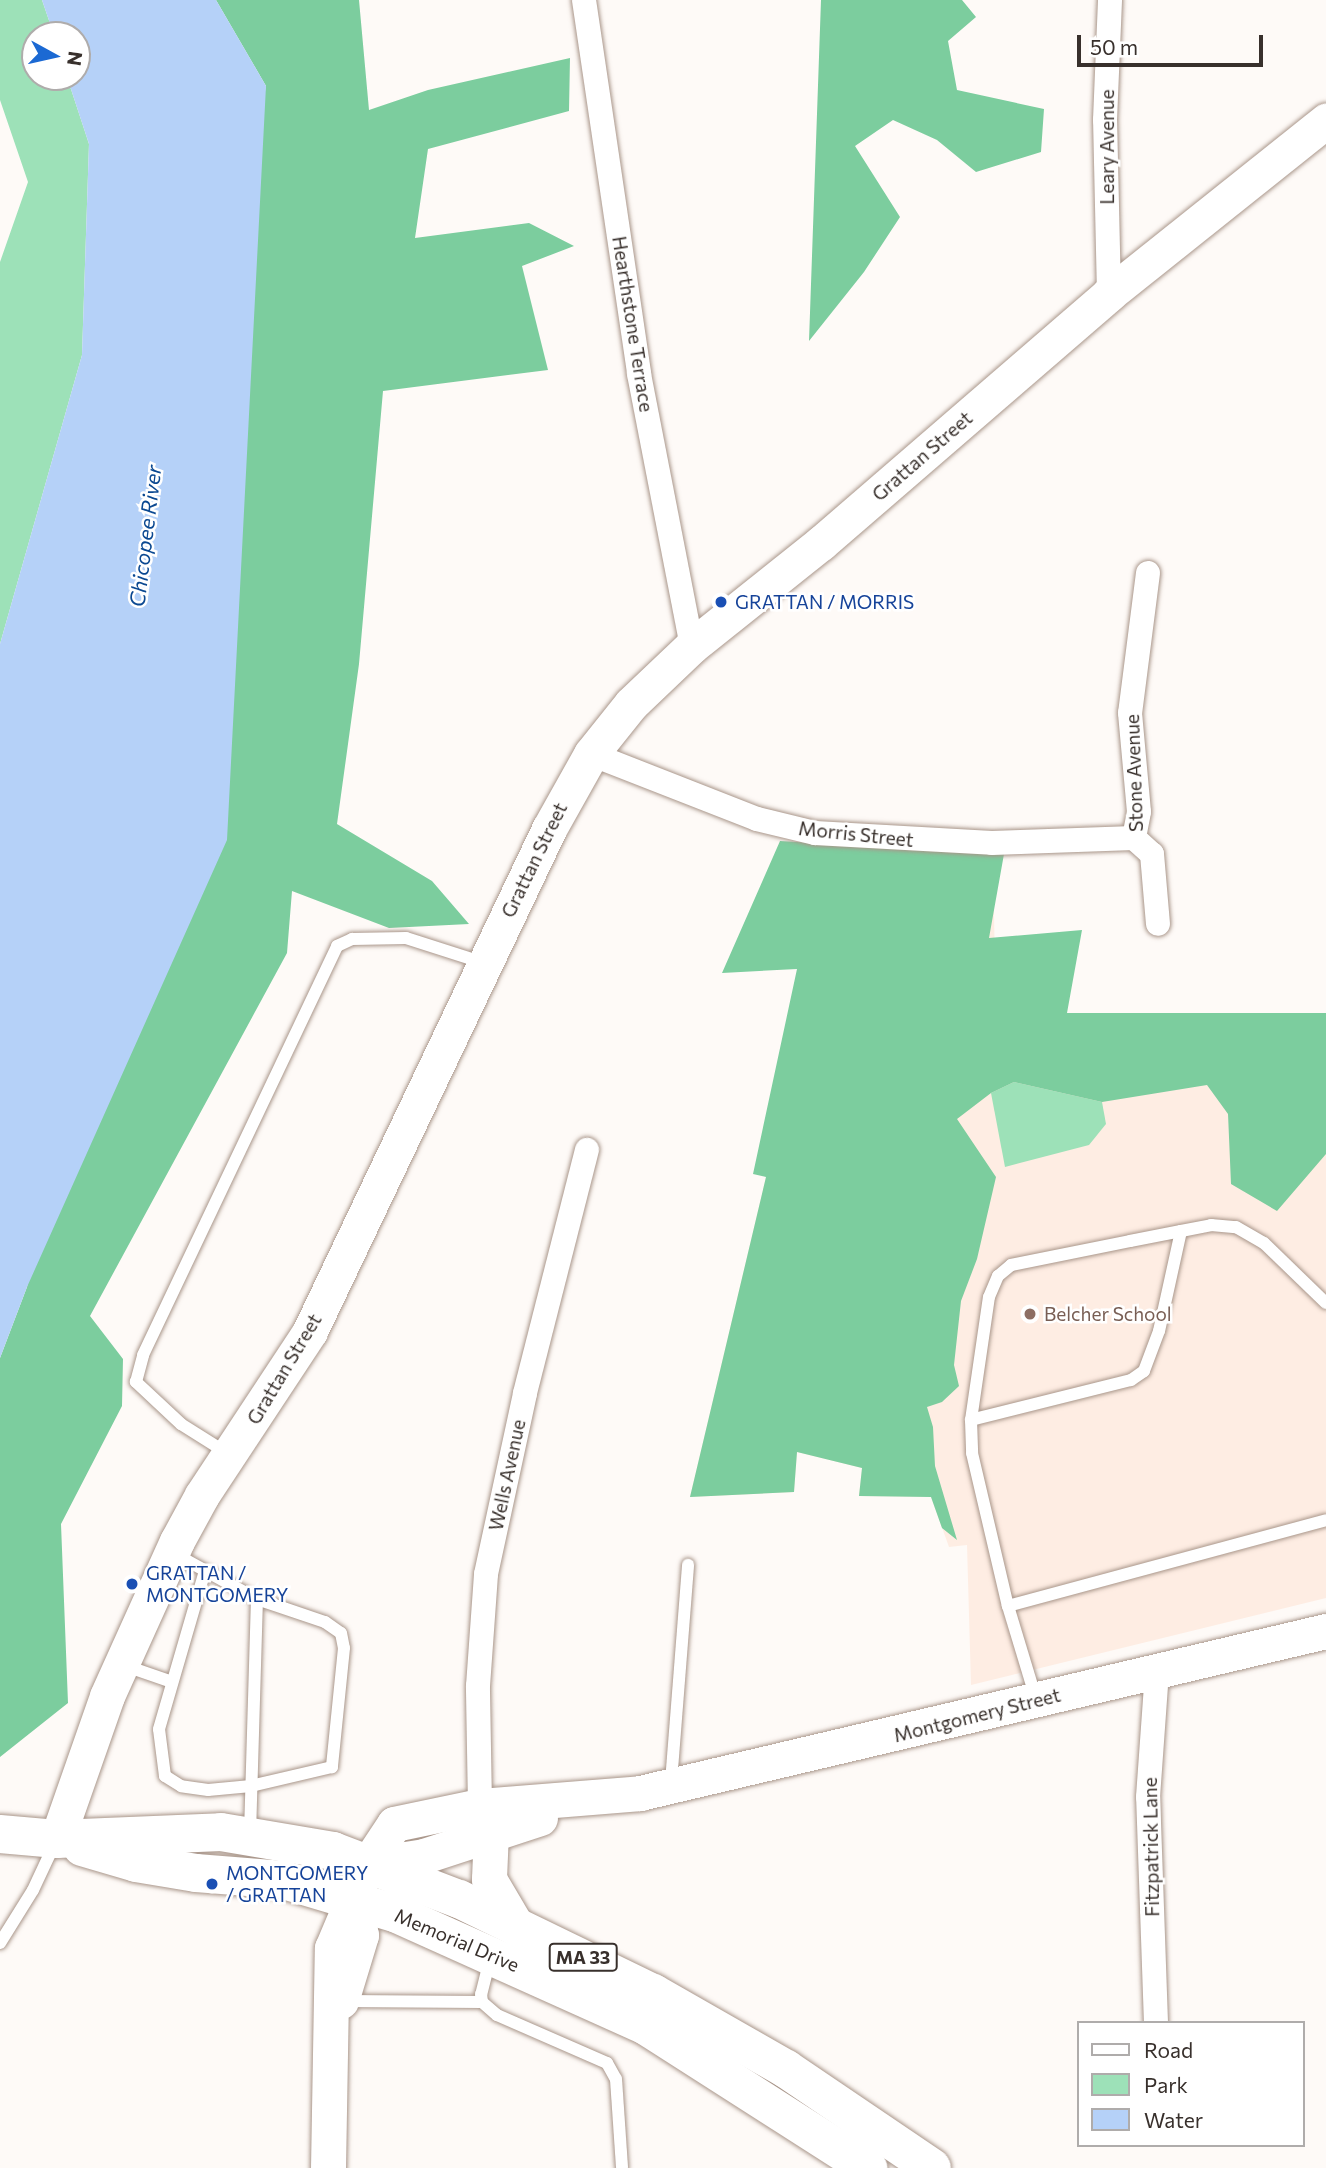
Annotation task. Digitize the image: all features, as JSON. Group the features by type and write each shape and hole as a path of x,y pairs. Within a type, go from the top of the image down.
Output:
{"main road":[{"name":"Grattan Street","path":"57,1839 121,1664 171,1552 202,1495 310,1331 484,963 591,754 631,704 692,646 821,543 1109,294 1326,121"},
{"name":"Montgomery Street","path":"359,1881 424,1856 473,1816 671,1786 1326,1631"},
{"path":"328,2168 329,2039 335,2001 335,1930 359,1881 394,1824 473,1816"},
{"name":"Memorial Drive","path":"473,1816 489,1879 516,1925"},
{"name":"Memorial Drive","path":"0,1834 250,1856 333,1851 359,1881 491,1955 646,2026 868,2168"},
{"name":"Memorial Drive","path":"359,1881 516,1925 720,2030 851,2111 932,2168"}],"street":[{"name":"Hearthstone Terrace","path":"584,0 639,374 692,646"},
{"name":"Leary Avenue","path":"1109,294 1105,120 1110,0"},
{"name":"Stone Avenue","path":"1148,573 1130,713 1139,812 1134,838 1152,854 1158,924"},
{"name":"Morris Street","path":"591,754 757,820 815,833 979,842 1134,838"},
{"name":"Wells Avenue","path":"473,1816 486,1573 525,1393 587,1150"},
{"name":"Fitzpatrick Lane","path":"1156,2021 1148,1797 1157,1671"}],"lane":[{"path":"230,1454 181,1424 136,1382 143,1355 337,946 352,939 405,938 484,963"},
{"path":"1037,1701 1008,1606 972,1453 971,1420 983,1324 998,1276 1011,1265 1211,1225 1250,1233 1326,1303"},
{"path":"971,1420 1131,1380 1144,1371 1159,1331 1181,1231"},
{"path":"1008,1606 1326,1520"},
{"path":"171,1552 257,1599 335,1627 344,1648 332,1767 251,1786 208,1790 181,1786 165,1776 159,1728 205,1571"},
{"path":"671,1786 688,1566"},
{"path":"250,1856 257,1599"},
{"path":"121,1664 172,1682"},
{"path":"0,1943 33,1890 57,1839"},
{"path":"482,2002 491,1955"},
{"path":"335,2001 482,2002 497,2015 607,2063 616,2079 622,2168"}],"shaded area":[{"name":"Belcher School","path":"993,862 996,1018 1326,1013 1326,1598 971,1685 967,1545 949,1547 931,1497 859,1496 862,1468 797,1452 794,1492 690,1497 766,1177"}],"green space":[{"path":"0,0 42,0 49,21 21,21 21,91 72,91 89,144 82,355 0,644 0,262 28,182 0,100"},
{"path":"216,0 359,0 369,110 428,90 570,58 569,111 428,149 415,238 529,223 574,246 522,266 548,370 383,391 359,664 337,824 432,881 469,924 389,928 292,891 287,953 90,1316 123,1359 122,1406 61,1524 68,1703 0,1757 0,1358 27,1287 266,86"},
{"path":"821,0 962,0 976,17 948,41 957,90 1044,109 1041,152 976,172 937,140 893,120 855,146 900,217 864,272 809,341"},
{"path":"780,841 1004,854 989,938 1082,930 1067,1013 1326,1013 1326,1154 1277,1211 1231,1184 1228,1114 1207,1085 1102,1102 1014,1082 991,1093 957,1119 996,1177 977,1259 961,1301 954,1365 959,1386 942,1402 927,1407 933,1427 935,1466 957,1540 942,1528 931,1497 859,1496 862,1468 797,1452 794,1492 690,1497 766,1177 753,1174 797,969 722,973"},
{"path":"1014,1082 1102,1102 1106,1124 1089,1145 1005,1167 991,1093"}],"water":[{"name":"Chicopee River","path":"42,0 216,0 266,86 227,840 27,1287 0,1358 0,644 82,355 89,144 72,91 91,91 91,21 49,21"}],"place":[{"name":"GRATTAN / MORRIS","path":"721,602"},
{"name":"Belcher School","path":"1030,1314"},
{"name":"GRATTAN / MONTGOMERY","path":"132,1584"},
{"name":"MONTGOMERY / GRATTAN","path":"212,1884"}]}
